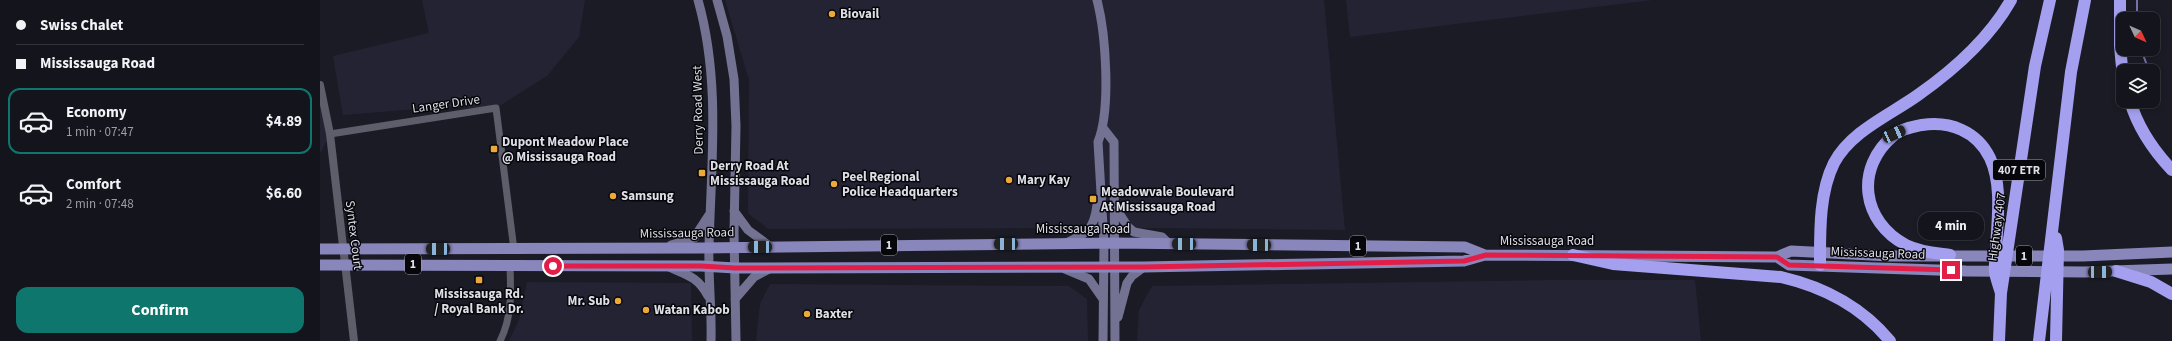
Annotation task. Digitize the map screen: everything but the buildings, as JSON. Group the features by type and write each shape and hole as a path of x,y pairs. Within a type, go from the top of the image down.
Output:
{"highway":[{"path":"1820,265 1826,182 1835,162 1844,150 1879,120 1918,95 1960,62 1991,30 2011,0"},
{"name":"Highway 407","path":"1999,341 2001,293 2035,66 2050,0"},
{"name":"407 ETR","path":"2039,341 2071,72 2085,0"},
{"path":"2120,0 2120,46 2122,64"},
{"path":"2133,108 2143,134 2159,156 2172,170"},
{"path":"1950,255 1922,251 1906,245 1887,232 1871,208 1867,186 1873,163 1882,147 1894,134 1912,127 1934,124 1950,125 1966,132 1975,139 1989,157 1993,167 1998,194 1995,272 2001,293"},
{"path":"2053,218 2058,250 2056,341"},
{"path":"1573,255 1613,264 1781,277 1803,282 1840,298 1878,327 1890,341"},
{"path":"2116,271 2151,282 2172,294"}],"main road":[{"name":"Derry Road West","path":"698,0 707,31 713,82 709,248 711,341"},
{"path":"717,0 726,36 734,79 736,126 734,210 736,341"},
{"path":"1097,0 1101,16 1105,71 1103,128 1098,142 1101,196 1109,243"},
{"path":"1103,128 1114,142 1114,205 1109,243 1109,266 1116,341"},
{"path":"1066,243 1082,236 1092,226 1101,196"},
{"path":"1114,205 1132,231 1141,235 1162,236 1169,244"},
{"path":"734,210 748,230 771,247"},
{"path":"656,248 678,244 694,238 703,226 710,212"},
{"name":"Mississauga Road","path":"324,249 514,250 709,248 734,246 771,247 1109,243 1465,247 1486,255"},
{"name":"Mississauga Road","path":"324,265 710,266 735,268 1144,267 1464,261 1486,255 1777,257 1791,251 1891,256 2083,256 2172,252"},
{"name":"Mississauga Road","path":"1777,257 1789,265 1966,271 2084,272 2172,269"},
{"path":"1103,341 1104,299 1109,266"},
{"path":"667,267 695,278 703,286 709,298"},
{"path":"735,299 754,277 774,267"},
{"path":"1062,267 1089,279 1104,299"},
{"path":"1115,321 1121,314 1122,296 1127,283 1132,276 1144,267"}],"street":[{"name":"Syntex Court","path":"320,85 330,134 354,341"},
{"name":"Langer Drive","path":"330,134 496,108 514,250"},
{"path":"500,341 507,326 509,315 511,294 510,266"}],"shaded area":[{"path":"422,0 585,0 579,37 547,76 496,108 443,107 343,115 333,56 429,33"},
{"path":"725,0 1324,0 1345,230 1156,228 768,229 748,213 749,80"},
{"path":"1346,0 1653,0 1350,37"},
{"path":"320,85 330,134 320,154"},
{"path":"1552,280 1695,280 1701,341 1137,341 1139,310 1152,286"},
{"path":"527,282 691,283 692,341 509,341 519,320"},
{"path":"770,284 1069,286 1087,299 1088,341 756,341 760,304"}],"waterway":[{"path":"2137,0 2137,12"},
{"path":"2144,56 2146,64"}],"place":[{"name":"Biovail","path":"832,14"},
{"name":"Dupont Meadow Place @ Mississauga Road","path":"494,149"},
{"name":"Derry Road At Mississauga Road","path":"702,173"},
{"name":"Mary Kay","path":"1009,180"},
{"name":"Peel Regional Police Headquarters","path":"834,184"},
{"name":"Samsung","path":"613,196"},
{"name":"Meadowvale Boulevard At Mississauga Road","path":"1093,199"},
{"name":"Mississauga Rd. / Royal Bank Dr.","path":"479,280"},
{"name":"Mr. Sub","path":"618,301"},
{"name":"Watan Kabob","path":"646,310"},
{"name":"Baxter","path":"807,314"}],"route":[{"path":"553,266 701,266 735,268 1144,267 1372,263 1448,260 1464,261 1486,255 1573,255 1777,257 1789,265 1951,270"}]}
